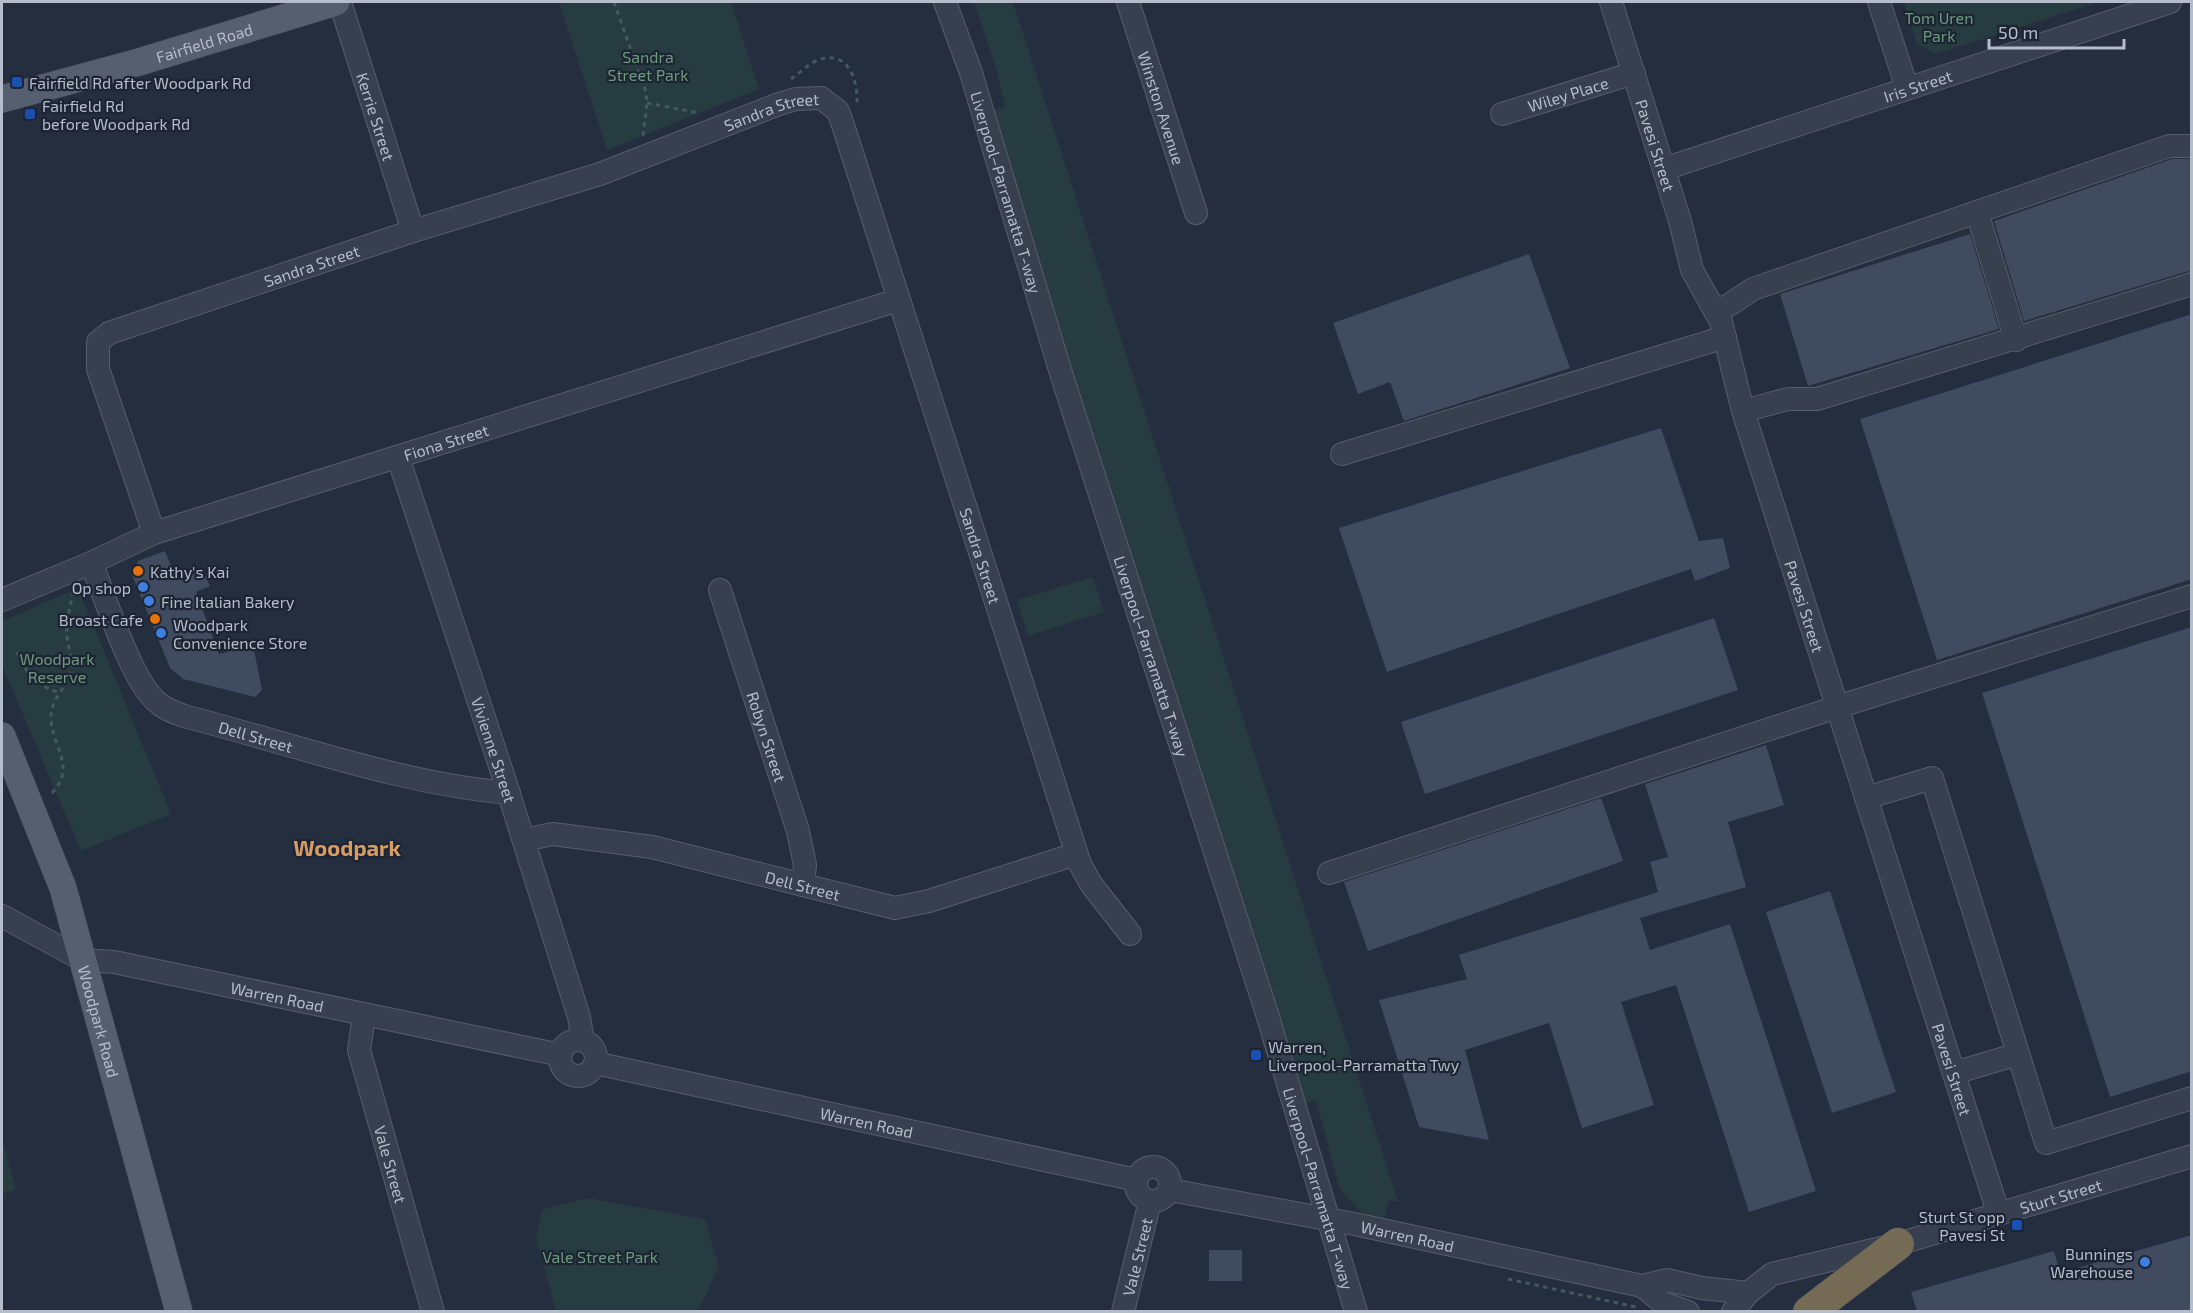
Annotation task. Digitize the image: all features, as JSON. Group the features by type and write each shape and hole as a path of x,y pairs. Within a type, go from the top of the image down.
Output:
{"highway":[{"path":"1809,1311 1898,1244"}],"main road":[{"name":"Fairfield Road","path":"2,99 139,62 338,2"},
{"name":"Woodpark Road","path":"2,736 63,888 179,1311"}],"street":[{"name":"Kerrie Street","path":"338,2 412,231"},
{"name":"Liverpool–Parramatta T-way","path":"945,2 971,74 1060,370 1268,1017 1326,1220 1356,1311"},
{"name":"Winston Avenue","path":"1128,2 1196,213"},
{"name":"Pavesi Street","path":"1611,2 1680,221 1686,256 1698,283 1715,311 1725,337 1743,411 1998,1212"},
{"path":"1879,2 1908,88"},
{"name":"Iris Street","path":"1664,169 2170,2"},
{"name":"Wiley Place","path":"1502,114 1635,73"},
{"name":"Sandra Street","path":"154,533 98,369 98,342 121,327 412,231 600,174 779,104 796,99 821,98 838,111 843,125 1076,854 1091,884 1130,934"},
{"path":"1715,311 1754,289 2169,147 2192,146"},
{"path":"1977,212 2016,340"},
{"path":"1743,411 1788,399 1817,399 2016,340 2192,284"},
{"name":"Fiona Street","path":"2,600 94,571 154,533 898,300"},
{"path":"1342,454 1725,337"},
{"name":"Vivienne Street","path":"398,458 524,840 579,1017 583,1041"},
{"name":"Dell Street","path":"94,571 135,671 146,691 165,709 367,766 446,784 509,793"},
{"name":"Robyn Street","path":"720,590 798,831 805,865 803,885"},
{"path":"1329,873 1837,707 2192,596"},
{"path":"1866,798 1932,778 2046,1143 2192,1098"},
{"name":"Dell Street","path":"524,840 553,834 652,847 880,906 908,906 1076,854"},
{"name":"Warren Road","path":"2,916 82,960 114,962 364,1016 561,1055"},
{"name":"Vale Street","path":"364,1016 359,1050 433,1311"},
{"path":"583,1041 593,1049 595,1063 587,1073 575,1076 564,1070 561,1055 569,1043 583,1041"},
{"path":"1954,1073 2018,1054"},
{"name":"Warren Road","path":"595,1063 1137,1180"},
{"name":"Sturt Street","path":"1733,1311 1748,1293 1772,1274 1898,1244 1998,1212 2192,1156"},
{"path":"1157,1168 1169,1178 1160,1196 1138,1192 1137,1180 1142,1172 1157,1168"},
{"name":"Warren Road","path":"1160,1196 1326,1220 1642,1286 1667,1280 1702,1288 1748,1293"},
{"name":"Vale Street","path":"1123,1311 1160,1196"},
{"name":"Warren Road","path":"1642,1286 1663,1303 1688,1311"}],"path":[{"path":"614,2 647,103 639,159"},
{"path":"647,103 707,114"},
{"path":"52,793 63,777 64,764 51,715 53,703 61,693 71,669 67,622 75,586 94,571"},
{"path":"17,652 30,677 40,685 61,693"}],"green space":[{"name":"Sandra Street Park","path":"559,2 731,2 759,89 607,150"},
{"path":"974,2 1013,2 1398,1201 1389,1201 1384,1220 1361,1212 1340,1190 1316,1100 1303,1104 1074,381 993,110 1005,107 996,68"},
{"name":"Tom Uren Park","path":"1904,2 2098,2 1936,54 1917,44"},
{"path":"1093,577 1104,612 1028,636 1017,600"},
{"name":"Woodpark Reserve","path":"69,592 80,593 171,814 81,851 2,665 2,621"},
{"path":"2,1139 16,1190 2,1194"},
{"name":"Vale Street Park","path":"586,1198 705,1219 719,1267 698,1311 556,1311 536,1238 542,1210"}],"building":[{"path":"2172,159 2192,159 2192,270 2024,321 1994,221"},
{"path":"1970,234 1999,329 1808,386 1780,294"},
{"path":"1529,254 1570,368 1404,421 1390,382 1358,394 1333,323"},
{"path":"2192,314 2192,579 1937,660 1860,419"},
{"path":"1661,428 1699,541 1723,538 1730,568 1695,581 1691,569 1387,672 1339,528"},
{"path":"165,551 177,580 202,570 210,586 196,592 219,654 253,645 262,690 255,697 183,679 170,668 132,575 138,561"},
{"path":"1714,618 1738,690 1425,794 1401,722"},
{"path":"2192,627 2192,1071 2110,1097 1982,693"},
{"path":"1766,745 1784,805 1728,822 1746,887 1640,918 1650,950 1730,924 1816,1191 1749,1212 1676,985 1621,1002 1654,1105 1582,1128 1549,1023 1465,1050 1489,1140 1419,1127 1379,1000 1467,979 1459,955 1658,892 1650,862 1668,857 1645,784"},
{"path":"1601,798 1623,861 1368,951 1344,882"},
{"path":"1830,891 1896,1092 1832,1113 1766,912"},
{"name":"Bunnings Warehouse","path":"2192,1235 2192,1311 1917,1311 1911,1292 2054,1251 2060,1273"},
{"path":"1209,1250 1242,1250 1242,1281 1209,1281"}],"place":[{"name":"Fairfield Rd after Woodpark Rd","path":"17,82"},
{"name":"Fairfield Rd before Woodpark Rd","path":"30,114"},
{"name":"Kathy's Kai","path":"138,571"},
{"name":"Op shop","path":"143,587"},
{"name":"Fine Italian Bakery","path":"149,601"},
{"name":"Broast Cafe","path":"155,619"},
{"name":"Woodpark Convenience Store","path":"161,633"},
{"name":"Warren, Liverpool-Parramatta Twy","path":"1256,1055"},
{"name":"Sturt St opp Pavesi St","path":"2017,1225"},
{"name":"Bunnings Warehouse","path":"2145,1262"}],"district":[{"name":"Woodpark","path":"347,847"}]}
